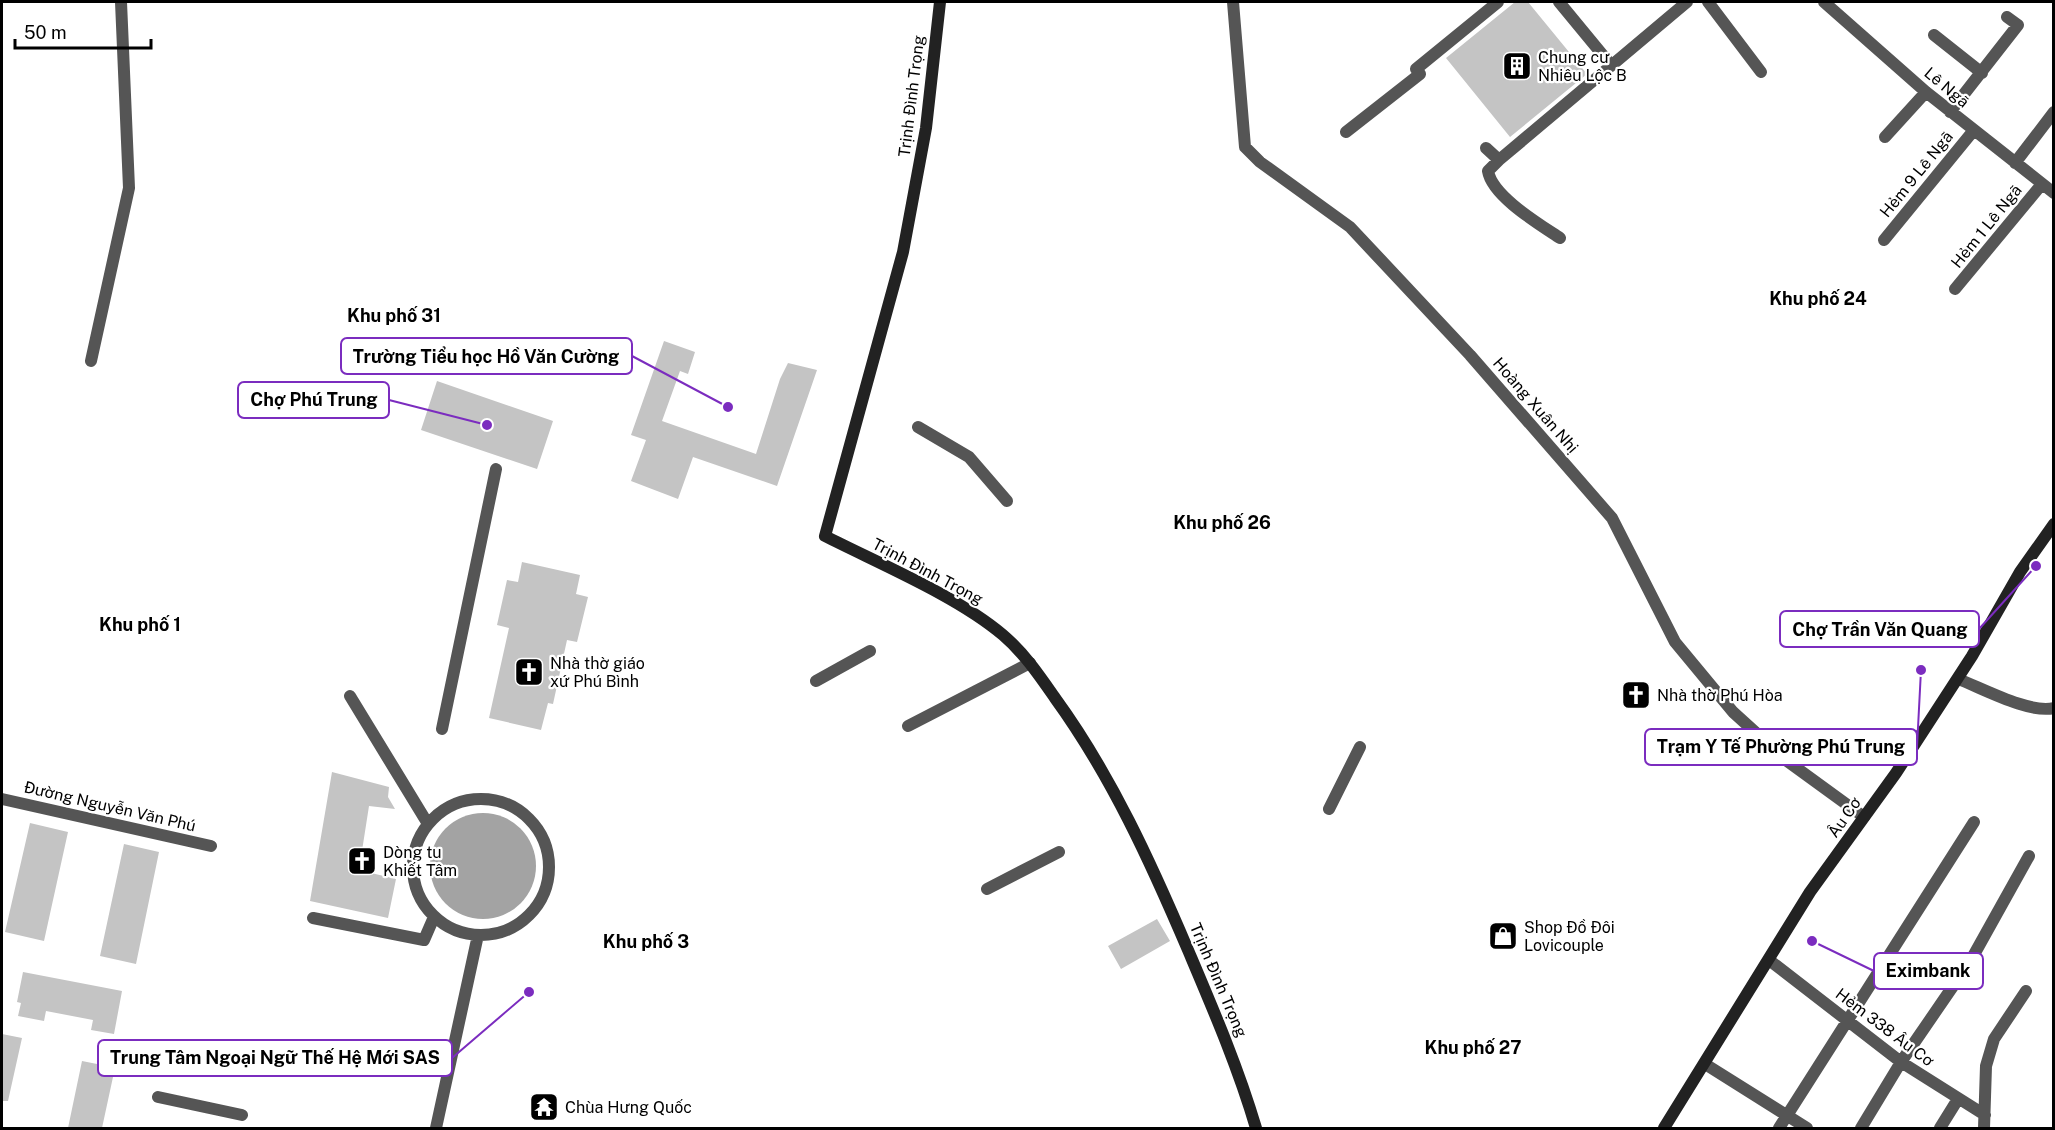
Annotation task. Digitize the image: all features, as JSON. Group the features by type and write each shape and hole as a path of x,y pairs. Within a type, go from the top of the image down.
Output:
{"street":[{"path":"92,362 129,188 121,2"},
{"name":"Trịnh Đình Trọng","path":"940,2 926,128 901,263 825,536 972,612 1003,636 1030,663 1067,714 1105,774 1160,882 1235,1061 1256,1128"},
{"name":"Hoàng Xuân Nhị","path":"1233,2 1245,147 1260,162 1350,227 1470,355 1612,518 1675,642 1733,712 1787,761 1864,817"},
{"path":"1346,132 1498,2"},
{"path":"1560,2 1611,65"},
{"path":"1560,238 1522,213 1490,179 1488,171 1687,2"},
{"path":"1708,2 1761,72"},
{"name":"Lê Ngã","path":"1830,4 1926,92 2054,193"},
{"path":"1950,112 2018,26 2007,18"},
{"path":"1934,35 1982,73"},
{"path":"1885,137 1926,92"},
{"path":"2015,163 2054,112"},
{"name":"Hẻm 9 Lê Ngã","path":"1884,240 1974,130"},
{"path":"1486,148 1499,160"},
{"name":"Hẻm 1 Lê Ngã","path":"1955,290 2042,184"},
{"path":"918,427 969,457 1007,501"},
{"path":"442,729 496,469"},
{"name":"Âu Cơ","path":"1664,1128 1810,892 1958,679 2020,572 2054,524"},
{"path":"816,681 870,651"},
{"path":"908,726 1030,663"},
{"path":"1958,679 2019,703 2045,710 2054,708"},
{"path":"350,696 428,824"},
{"path":"1329,809 1360,747"},
{"name":"Đường Nguyễn Văn Phú","path":"2,799 212,846"},
{"path":"487,799 518,810 541,834 548,864 543,894 532,912 517,925 498,933 478,935 447,926 434,916 418,891 413,861 417,841 428,824 454,804 487,799"},
{"path":"1779,1128 1974,822"},
{"path":"987,889 1059,852"},
{"path":"1861,1128 1901,1062 1971,960 2029,856"},
{"path":"313,918 424,940 434,916"},
{"path":"436,1128 478,935"},
{"name":"Hẻm 338 Âu Cơ","path":"1769,960 1901,1062 1985,1115"},
{"path":"1984,1128 1986,1066 1991,1048 1994,1039 2026,991"},
{"path":"1705,1064 1807,1128"},
{"path":"158,1097 242,1115"},
{"path":"1940,1128 1958,1099"}],"shaded area":[{"path":"483,813 503,817 521,828 532,846 536,866 532,886 521,904 503,915 483,919 463,915 445,904 434,886 430,866 434,846 445,828 463,817"}],"building":[{"name":"Chung cư Nhiêu Lộc B","path":"1515,2 1528,2 1587,74 1510,137 1446,58"},
{"path":"664,341 695,352 688,374 680,371 662,421 756,454 780,379 788,363 817,370 777,486 693,457 678,499 631,481 646,440 631,435"},
{"path":"437,381 553,421 537,469 421,430"},
{"name":"Nhà thờ giáo xứ Phú Bình","path":"522,562 580,575 576,594 588,597 577,642 567,640 553,704 548,703 541,730 489,718 509,628 497,625 507,580 518,582"},
{"name":"Dòng tu Khiết Tâm","path":"332,772 389,787 388,797 395,809 369,806 359,870 396,879 388,918 310,901"},
{"path":"30,823 68,832 44,941 5,932"},
{"path":"124,844 159,852 136,964 100,956"},
{"path":"1157,919 1170,941 1121,969 1108,946"},
{"path":"23,972 122,991 114,1034 91,1030 93,1020 46,1011 44,1021 18,1016 21,1003 17,1002"},
{"path":"2,1034 22,1038 8,1101 2,1101"},
{"path":"82,1061 107,1066 105,1076 113,1077 102,1128 68,1128"}],"place":[{"name":"Chung cư Nhiêu Lộc B","path":"1517,66"},
{"name":"Trường Tiểu học Hồ Văn Cường","path":"728,407"},
{"name":"Chợ Phú Trung","path":"487,425"},
{"name":"Chợ Trần Văn Quang","path":"2036,566"},
{"name":"Trạm Y Tế Phường Phú Trung","path":"1921,670"},
{"name":"Nhà thờ giáo xứ Phú Bình","path":"529,672"},
{"name":"Nhà thờ Phú Hòa","path":"1636,695"},
{"name":"Dòng tu Khiết Tâm","path":"362,861"},
{"name":"Shop Đồ Đôi Lovicouple","path":"1503,936"},
{"name":"Eximbank","path":"1812,941"},
{"name":"Trung Tâm Ngoại Ngữ Thế Hệ Mới SAS","path":"529,992"},
{"name":"Chùa Hưng Quốc","path":"544,1107"}],"district":[{"name":"Khu phố 24","path":"1818,299"},
{"name":"Khu phố 31","path":"394,316"},
{"name":"Khu phố 26","path":"1222,523"},
{"name":"Khu phố 1","path":"140,625"},
{"name":"Khu phố 3","path":"646,942"},
{"name":"Khu phố 27","path":"1473,1048"}]}
